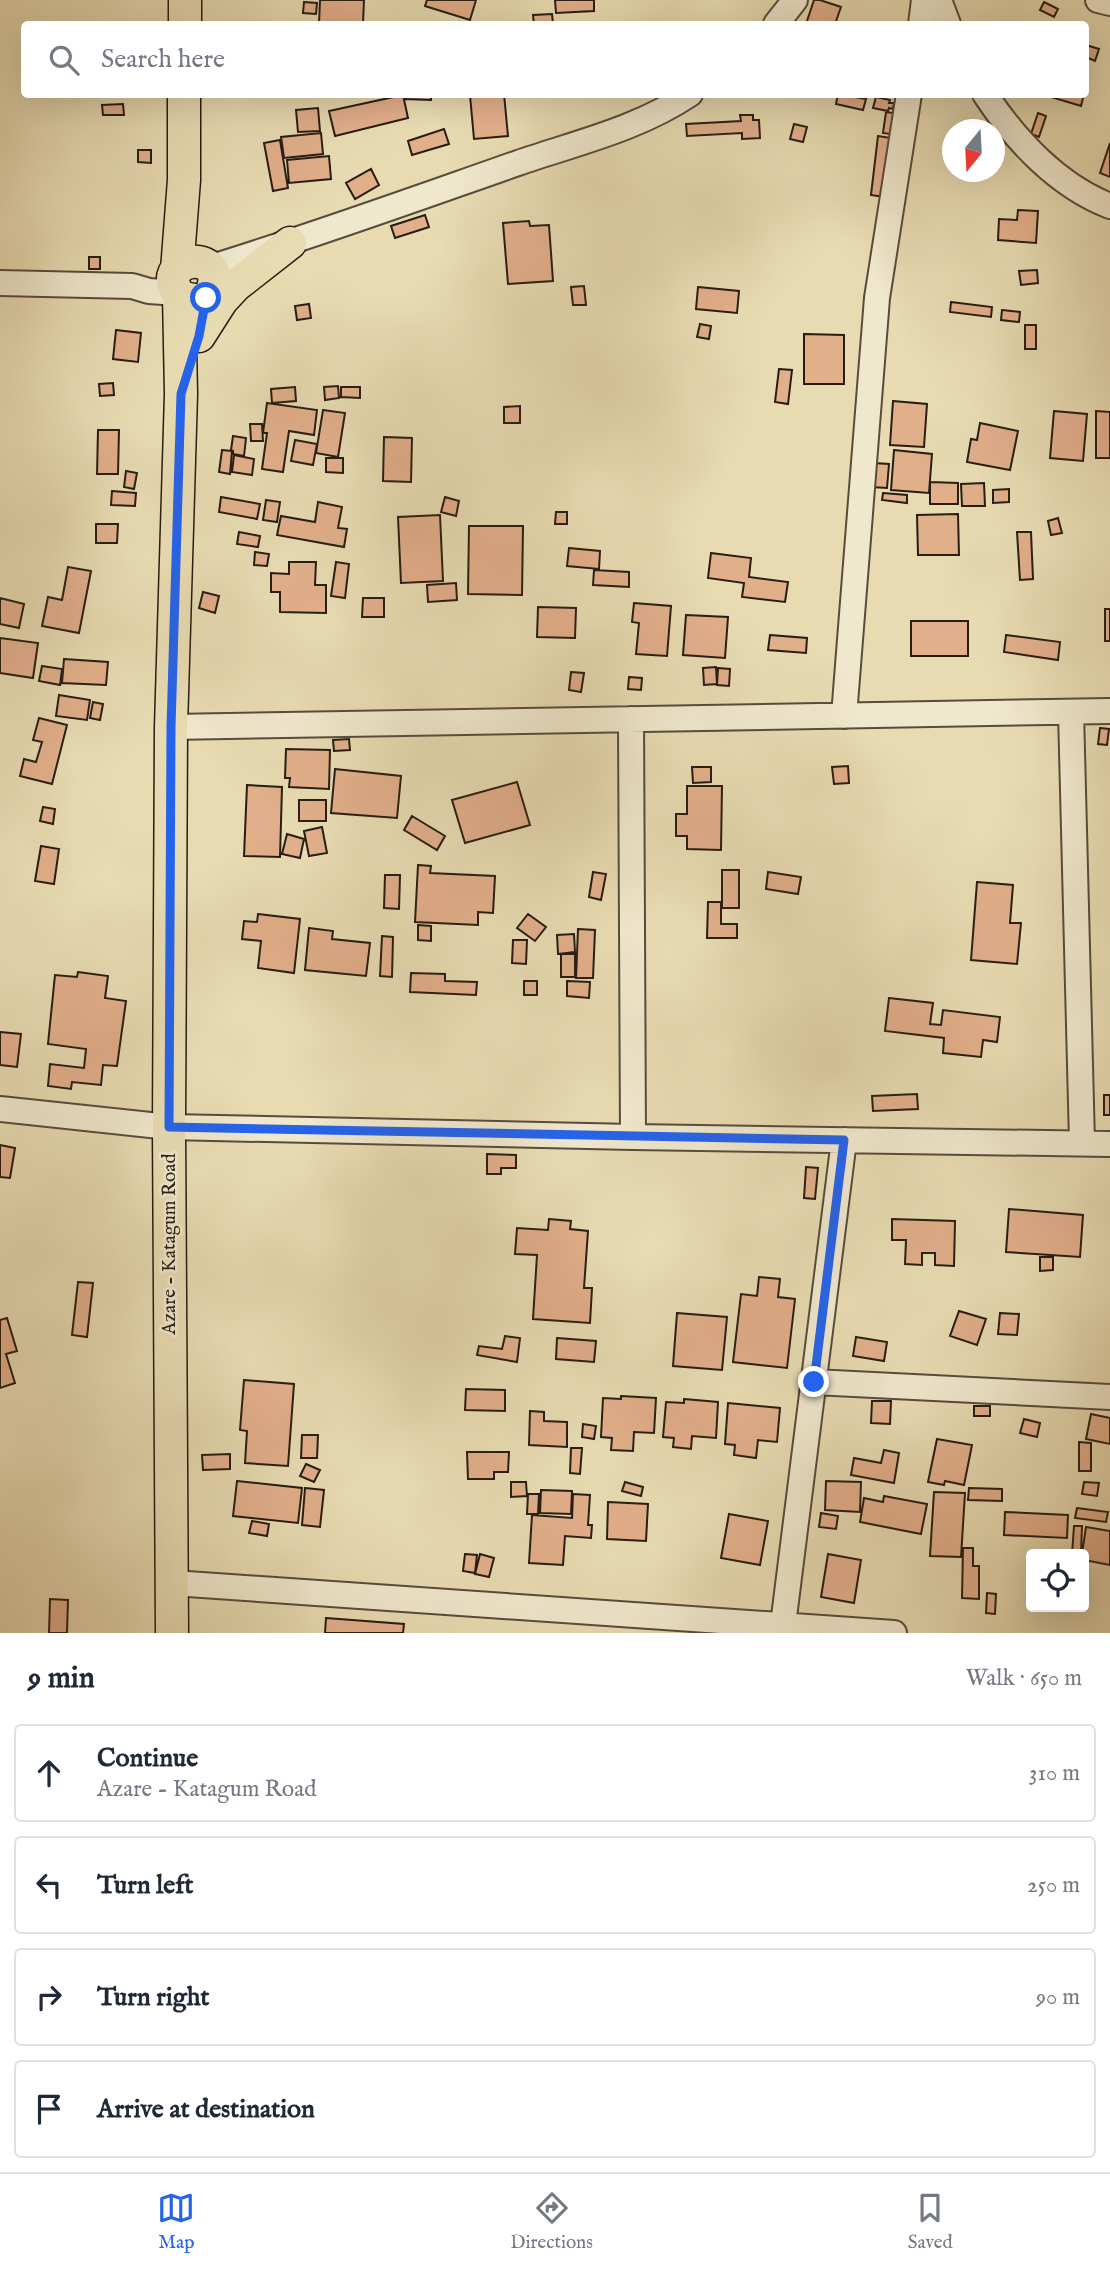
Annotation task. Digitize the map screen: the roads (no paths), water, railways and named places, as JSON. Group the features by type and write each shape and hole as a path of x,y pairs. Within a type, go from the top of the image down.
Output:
{"main road":[{"path":"185,0 185,21"},
{"name":"Azare - Katagum Road","path":"172,1633 169,1127 171,727 181,394 190,280 200,232 184,180 184,98"},
{"path":"199,336 222,300 235,286 290,243"},
{"name":"Azare - Katagum Road","path":"181,394 199,336 190,280"}],"street":[{"path":"778,21 795,0"},
{"path":"920,21 924,0"},
{"path":"939,0 946,21"},
{"path":"1098,0 1110,3"},
{"path":"0,282 132,286 149,279 190,280 530,159 595,139 648,118 684,98"},
{"path":"844,716 877,298 908,98"},
{"path":"988,98 997,113 1040,162 1094,200 1110,206"},
{"path":"171,727 1110,711"},
{"path":"1072,712 1082,1143"},
{"path":"631,719 633,1137"},
{"path":"0,1109 169,1127 1110,1144"},
{"path":"783,1625 844,1140"},
{"path":"814,1382 1110,1397"},
{"path":"173,1583 894,1633"}]}
